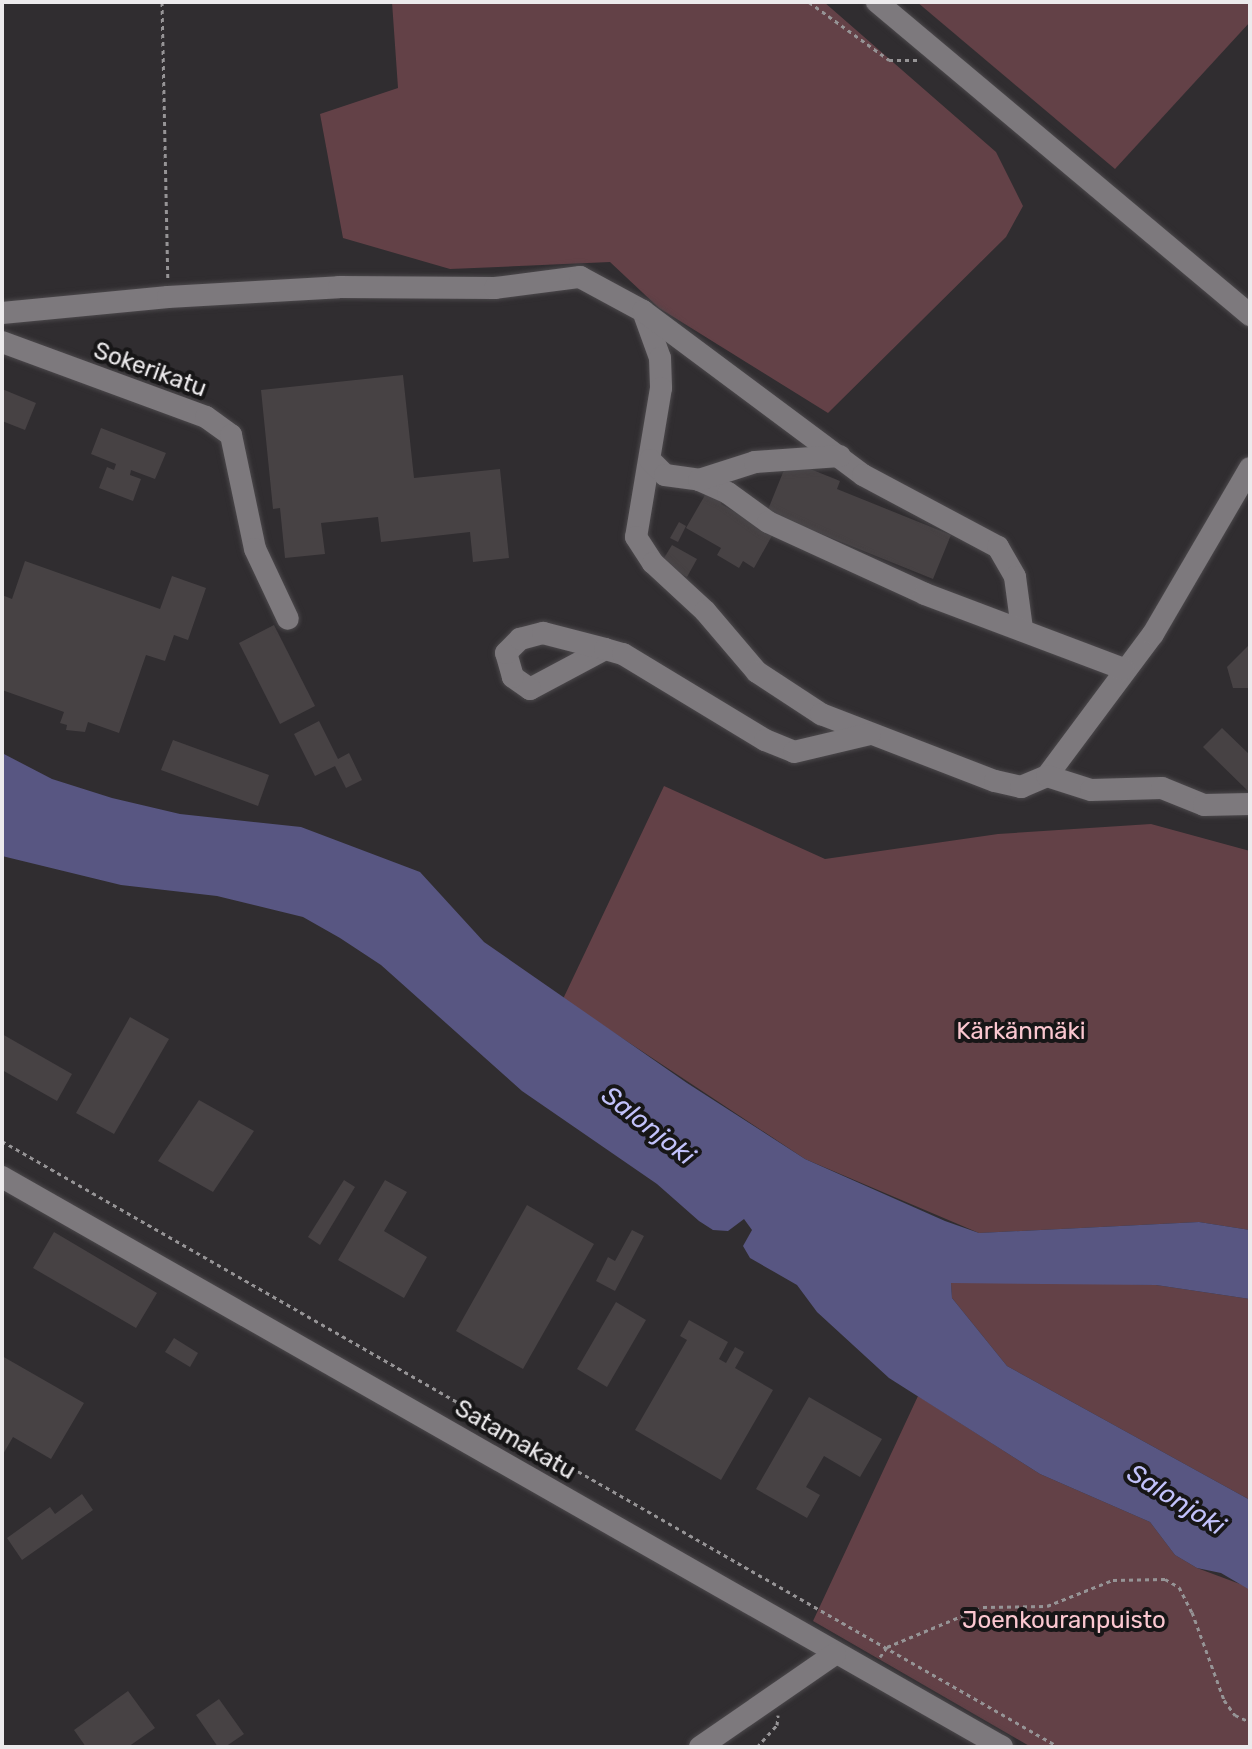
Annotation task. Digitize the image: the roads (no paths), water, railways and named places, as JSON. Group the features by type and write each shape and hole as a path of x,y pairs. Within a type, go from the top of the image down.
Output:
{"street":[{"path":"877,2 1250,315"},
{"path":"2,313 168,297 339,287 495,288 580,277 643,311 908,503 972,529 998,547 1015,577 1022,629"},
{"path":"643,311 660,358 661,388 649,435 650,460 636,537 653,563 705,611 757,672 821,714 1021,787 1047,776 1123,669 1153,634 1250,468"},
{"name":"Sokerikatu","path":"2,342 206,417 231,435 255,549 288,619"},
{"path":"699,480 755,462 840,456"},
{"path":"650,460 665,475 699,480 802,539 925,594 1123,669"},
{"path":"605,649 794,752 870,734"},
{"path":"1047,776 1091,790 1162,788 1204,805 1250,804"},
{"name":"Satamakatu","path":"2,1177 1002,1747"},
{"path":"700,1747 835,1654"}],"water":[{"name":"Salonjoki","path":"2,753 52,779 112,798 180,814 301,827 420,872 484,942 687,1083 805,1159 945,1221 979,1233 1199,1222 1250,1230 1250,1299 1156,1285 951,1283 952,1298 1007,1366 1250,1500 1250,1590 1221,1573 1197,1568 1175,1555 1150,1522 1040,1474 889,1378 817,1312 797,1285 750,1258 743,1246 752,1230 744,1219 728,1231 713,1230 699,1221 657,1184 522,1091 381,965 340,938 303,917 217,896 121,885 2,856"}],"park label":[{"name":"Kärkänmäki","path":"1021,1032"},
{"name":"Joenkouranpuisto","path":"1064,1621"}]}
